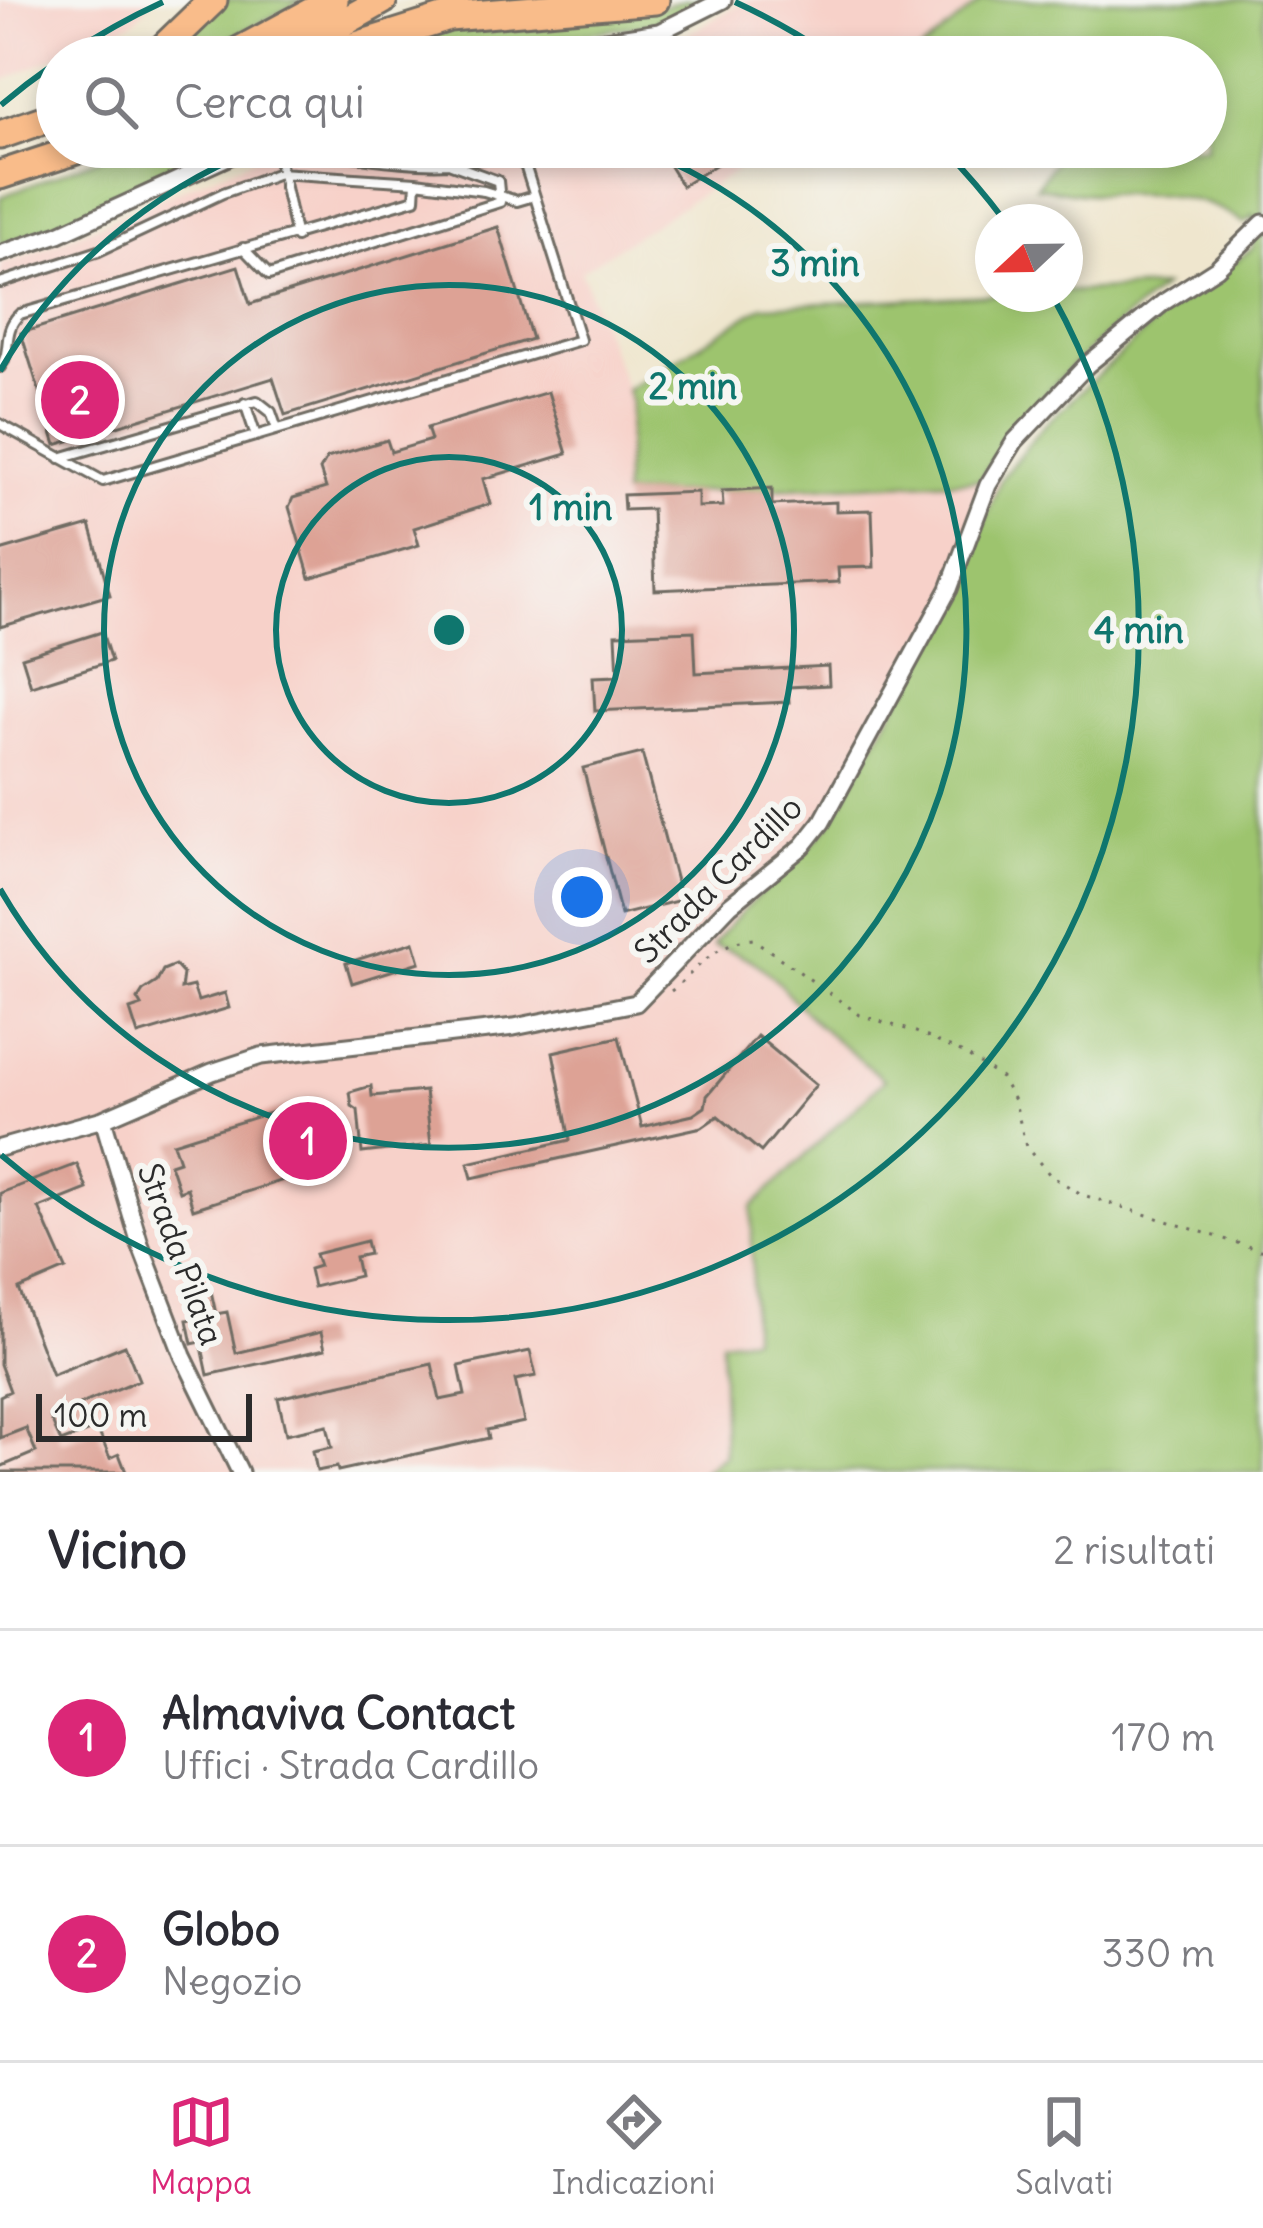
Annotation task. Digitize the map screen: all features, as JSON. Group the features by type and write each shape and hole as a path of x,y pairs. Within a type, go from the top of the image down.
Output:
{"highway":[{"path":"176,36 213,0"},
{"path":"267,36 334,0"},
{"path":"319,36 383,0"},
{"path":"389,36 449,17 655,0"},
{"path":"0,135 36,122"},
{"path":"0,149 36,137"},
{"path":"0,175 36,163"}],"street":[{"path":"632,36 659,32 723,0"},
{"path":"0,254 59,234 204,168"},
{"name":"Strada Cardillo","path":"0,1148 103,1119 261,1056 609,1011 636,1003 730,905 802,846 822,822 949,589 988,485 1015,440 1087,365 1216,268 1263,223"},
{"name":"Strada Pilata","path":"103,1119 140,1244 183,1356 240,1472"}],"lane":[{"path":"279,168 296,237"},
{"path":"462,168 498,181 502,195"},
{"path":"0,424 104,481 580,340 526,168"},
{"path":"0,284 99,251 205,200 279,173 416,182 502,195 517,202 534,196"},
{"path":"0,367 5,362 7,331 20,314 415,199 416,182"},
{"path":"242,247 269,275 493,206 502,195"},
{"path":"59,458 257,400 271,412 277,429"},
{"path":"245,403 256,436"}],"path":[{"path":"651,987 673,992 698,963 728,946 753,940 860,1015 963,1053 1001,1078 1015,1102 1026,1148 1051,1176 1083,1196 1263,1251"}],"shaded area":[{"path":"0,0 153,0 133,22 102,36 36,36 36,66 0,82"},
{"path":"747,0 967,0 973,9 940,36 679,36"},
{"path":"232,168 740,168 581,271 631,401 623,494 1001,479 947,613 829,825 714,944 743,953 775,975 813,1021 885,1079 752,1207 752,1338 721,1341 724,1456 702,1472 0,1472 0,263"}],"green space":[{"path":"225,0 303,0 235,36 189,36"},
{"path":"710,0 665,22 569,36 409,36 424,31"},
{"path":"983,0 1263,0 1263,1472 702,1472 724,1455 721,1341 752,1337 752,1207 884,1080 817,1024 762,967 713,945 829,825 947,613 1001,479 1040,429 1162,316 1253,248 1254,215 1244,223 1191,199 1036,187 1050,168 1227,168 1227,36 939,36"},
{"path":"74,168 186,168 0,246 0,197"},
{"path":"1163,287 1063,376 1019,425 980,480 623,495 631,401 627,390 763,306 975,296 975,312 1083,312 1083,291"}],"building":[{"path":"671,168 711,168 682,186"},
{"path":"498,227 532,339 285,415 273,378 56,445 21,333 238,266 250,304"},
{"path":"548,392 567,454 483,479 490,504 414,528 419,545 310,578 289,507 293,498 326,488 320,470 327,458 387,440 391,452 431,440 427,428"},
{"path":"772,488 772,505 836,502 836,511 872,510 874,567 838,568 839,582 655,590 652,509 624,510 623,495 698,492 698,507 723,506 722,491"},
{"path":"90,525 110,595 0,627 0,551"},
{"path":"694,631 696,673 828,666 829,685 788,687 789,702 595,711 593,677 618,676 616,634"},
{"path":"102,632 111,661 31,686 22,657"},
{"path":"642,753 681,900 621,915 583,768"},
{"path":"414,942 420,962 352,983 346,963"},
{"path":"175,965 183,974 181,989 193,986 198,1001 225,993 229,1008 138,1035 130,1010 142,1006 138,999 143,991 157,982 163,970"},
{"path":"757,1036 816,1085 761,1152 718,1116 702,1127 472,1178 468,1163 570,1140 553,1052 619,1037 642,1127 693,1115 705,1107 707,1096"},
{"path":"371,1086 372,1096 425,1091 431,1145 362,1153 358,1110 352,1106 350,1092"},
{"path":"317,1098 324,1119 332,1116 340,1141 330,1144 336,1163 193,1209 187,1188 179,1191 170,1164 179,1161 173,1143"},
{"path":"77,1164 87,1189 39,1208 66,1269 19,1289 52,1375 125,1345 139,1380 50,1417 61,1442 97,1428 110,1458 119,1454 126,1472 0,1472 0,1467 36,1452 26,1428 0,1438 0,1396 10,1391 0,1364 0,1193"},
{"path":"366,1241 369,1254 355,1257 359,1276 313,1287 309,1269 319,1266 315,1254"},
{"path":"200,1284 202,1293 211,1291 216,1314 227,1312 236,1353 321,1332 325,1349 208,1375 201,1342 192,1344 187,1320 194,1319 187,1286"},
{"path":"530,1351 536,1376 515,1380 524,1422 487,1430 489,1438 338,1471 337,1467 317,1471 313,1451 332,1447 327,1425 286,1434 278,1398 432,1364 440,1400 465,1395 459,1366"}],"place":[{"name":"Globo","path":"80,400"},
{"name":"Almaviva Contact","path":"308,1141"}]}
